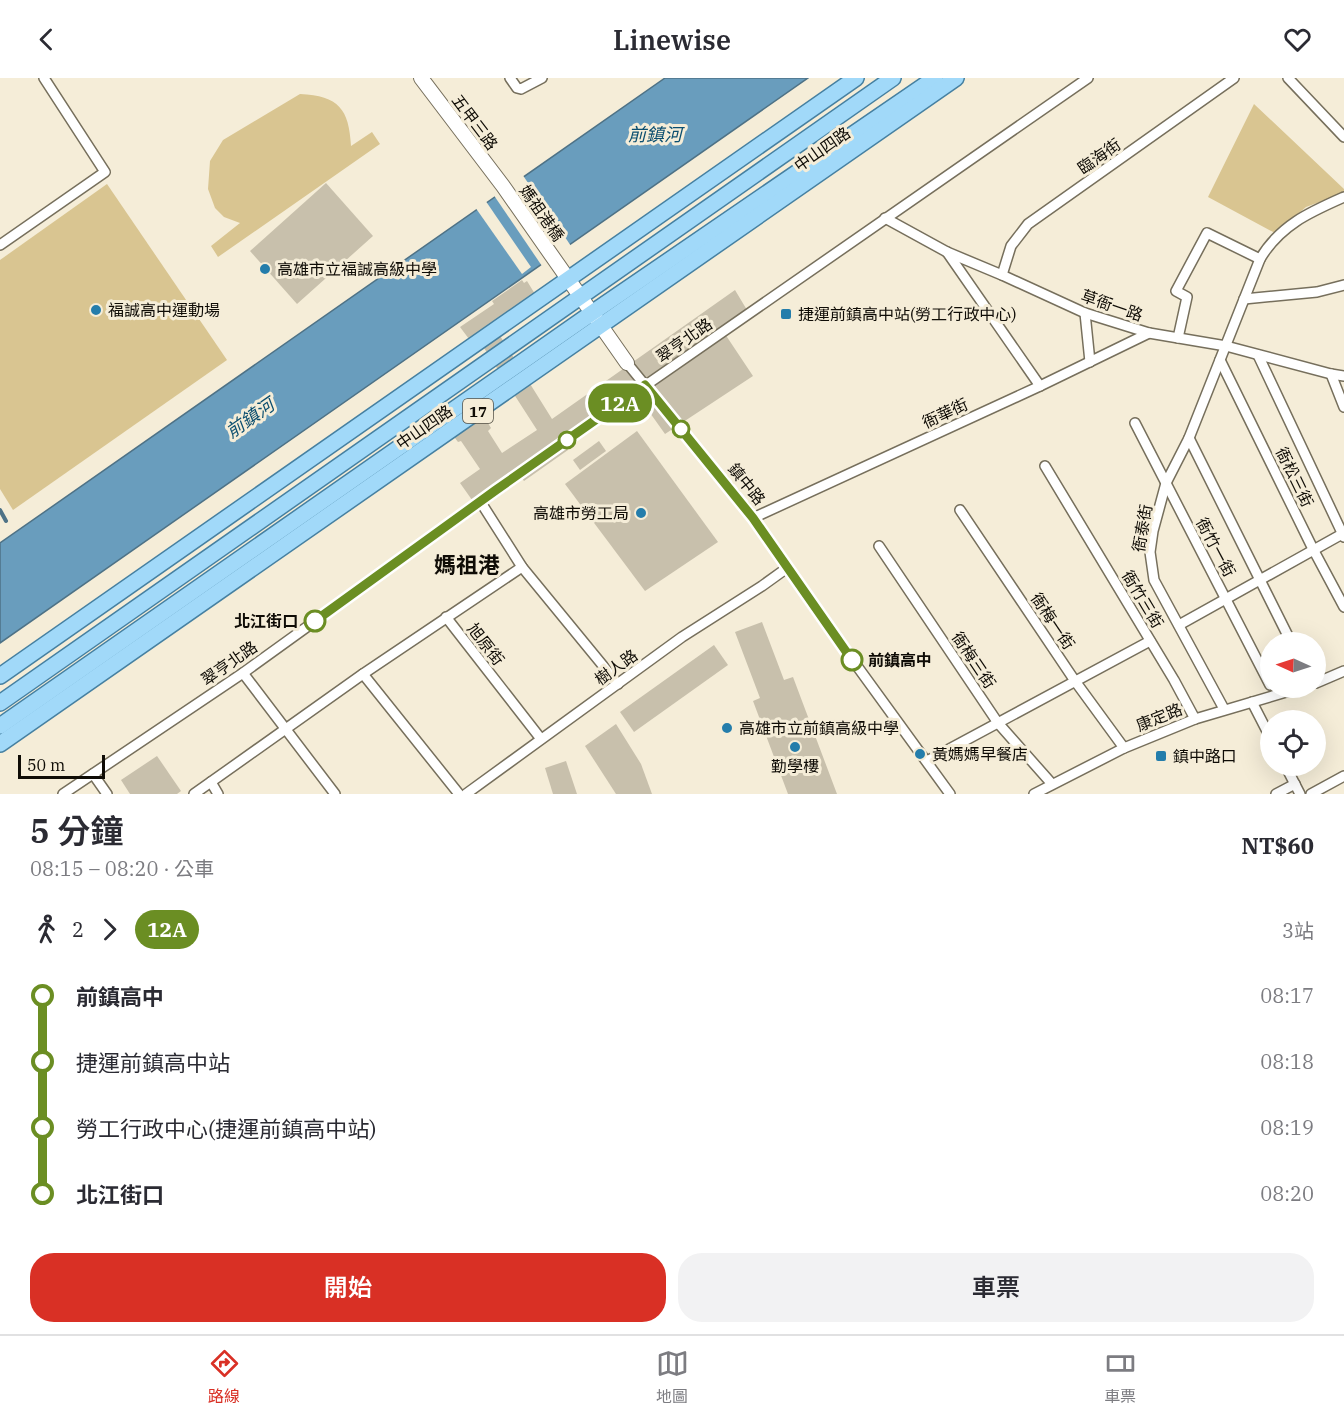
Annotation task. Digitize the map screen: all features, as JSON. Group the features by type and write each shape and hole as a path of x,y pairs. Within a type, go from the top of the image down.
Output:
{"main road":[{"name":"五甲三路","path":"420,78 503,186"},
{"path":"0,676 856,78"},
{"name":"中山四路","path":"0,703 893,78"},
{"name":"中山四路","path":"0,744 935,78"},
{"name":"中山四路","path":"0,726 956,78"},
{"name":"媽祖港橋","path":"503,186 554,259"},
{"name":"鎮中路","path":"554,259 627,363"}],"street":[{"path":"0,245 105,172 44,78"},
{"path":"510,78 518,88 522,89 542,78"},
{"name":"翠亨北路","path":"63,794 243,673 480,501 1088,78"},
{"name":"臨海街","path":"1002,275 1011,246 1028,224 1234,78"},
{"path":"1288,78 1344,137"},
{"name":"衙泰街","path":"1224,709 1154,580 1150,552 1153,531 1166,483 1189,438 1260,259 1269,243 1306,214 1344,197"},
{"name":"草衙一路","path":"885,218 947,252 1085,313 1149,333 1226,346 1344,376"},
{"path":"1178,338 1187,297 1176,291 1207,233 1260,259"},
{"path":"947,252 1040,386"},
{"path":"1244,299 1317,291 1344,285"},
{"path":"1085,313 1090,362"},
{"name":"衙華街","path":"753,518 1040,386 1149,333"},
{"path":"1179,625 1313,549 1344,534 1258,355"},
{"name":"衙松三街","path":"1220,360 1344,607"},
{"name":"鎮中路","path":"627,363 753,518 786,568 950,794"},
{"path":"1332,374 1344,407"},
{"name":"衙竹一街","path":"1135,423 1260,664"},
{"path":"1189,438 1286,632"},
{"name":"衙竹三街","path":"1045,466 1195,719"},
{"path":"480,501 522,567 618,684"},
{"name":"衙梅一街","path":"960,510 1075,681 1124,747"},
{"name":"衙梅三街","path":"879,546 998,723 1052,784"},
{"path":"446,617 522,567"},
{"name":"樹人路","path":"466,794 682,637 786,568"},
{"name":"旭原街","path":"194,794 446,617 541,739"},
{"path":"927,761 1150,641"},
{"path":"1326,679 1344,671"},
{"path":"243,673 335,794"},
{"path":"363,674 459,794"},
{"name":"康定路","path":"1034,794 1124,747 1195,719 1252,702 1260,697"},
{"path":"1252,702 1260,718"},
{"path":"93,774 107,794"},
{"path":"1291,776 1300,794"},
{"path":"1311,794 1344,776"},
{"path":"211,782 219,794"},
{"path":"1276,794 1295,784"}],"shaded area":[{"path":"300,94 324,98 339,107 348,123 351,146 372,132 380,144 218,257 211,246 240,223 224,217 215,208 208,189 210,161 223,140"},
{"path":"1254,104 1344,189 1344,193 1306,207 1275,233 1208,197"},
{"name":"福誠高中運動場","path":"107,184 227,360 13,510 0,489 0,260"}],"water":[{"name":"前鎮河","path":"665,78 808,78 0,643 0,543"}],"pier":[{"path":"522,174 571,246 542,266 493,194"},
{"path":"485,200 531,267 522,274 475,207"}],"building":[{"path":"326,183 373,236 297,304 250,251"},
{"path":"522,280 524,283 527,281 535,294 497,331 552,419 735,290 747,310 721,328 753,376 665,434 638,396 564,445 568,450 524,481 520,476 477,507 460,483 480,469 461,441 458,442 452,434 482,413 491,428 488,431 502,453 537,430 475,334 469,339 460,327 494,304 492,301"},
{"name":"高雄市勞工局","path":"637,431 718,542 645,591 565,484"},
{"path":"599,441 606,451 580,470 573,460"},
{"name":"勤學樓","path":"762,622 784,680 793,677 837,794 788,794 753,701 760,698 735,632"},
{"path":"714,645 728,665 634,732 620,712"},
{"path":"616,724 641,764 652,794 616,794 585,746"},
{"path":"157,756 181,791 177,794 130,794 121,780"},
{"path":"566,761 577,794 553,794 545,768"}],"waterway":[{"path":"0,510 6,521"}],"bus line":[{"name":"12A","path":"315,621 645,385 753,518 852,660"}],"place":[{"name":"高雄市立福誠高級中學","path":"265,269"},
{"name":"福誠高中運動場","path":"96,310"},
{"name":"捷運前鎮高中站(勞工行政中心)","path":"786,314"},
{"name":"高雄市勞工局","path":"641,513"},
{"name":"北江街口","path":"315,621"},
{"name":"前鎮高中","path":"852,660"},
{"name":"高雄市立前鎮高級中學","path":"727,728"},
{"name":"勤學樓","path":"795,747"},
{"name":"黃媽媽早餐店","path":"920,754"},
{"name":"鎮中路口","path":"1161,756"}],"district":[{"name":"媽祖港","path":"467,564"}]}
